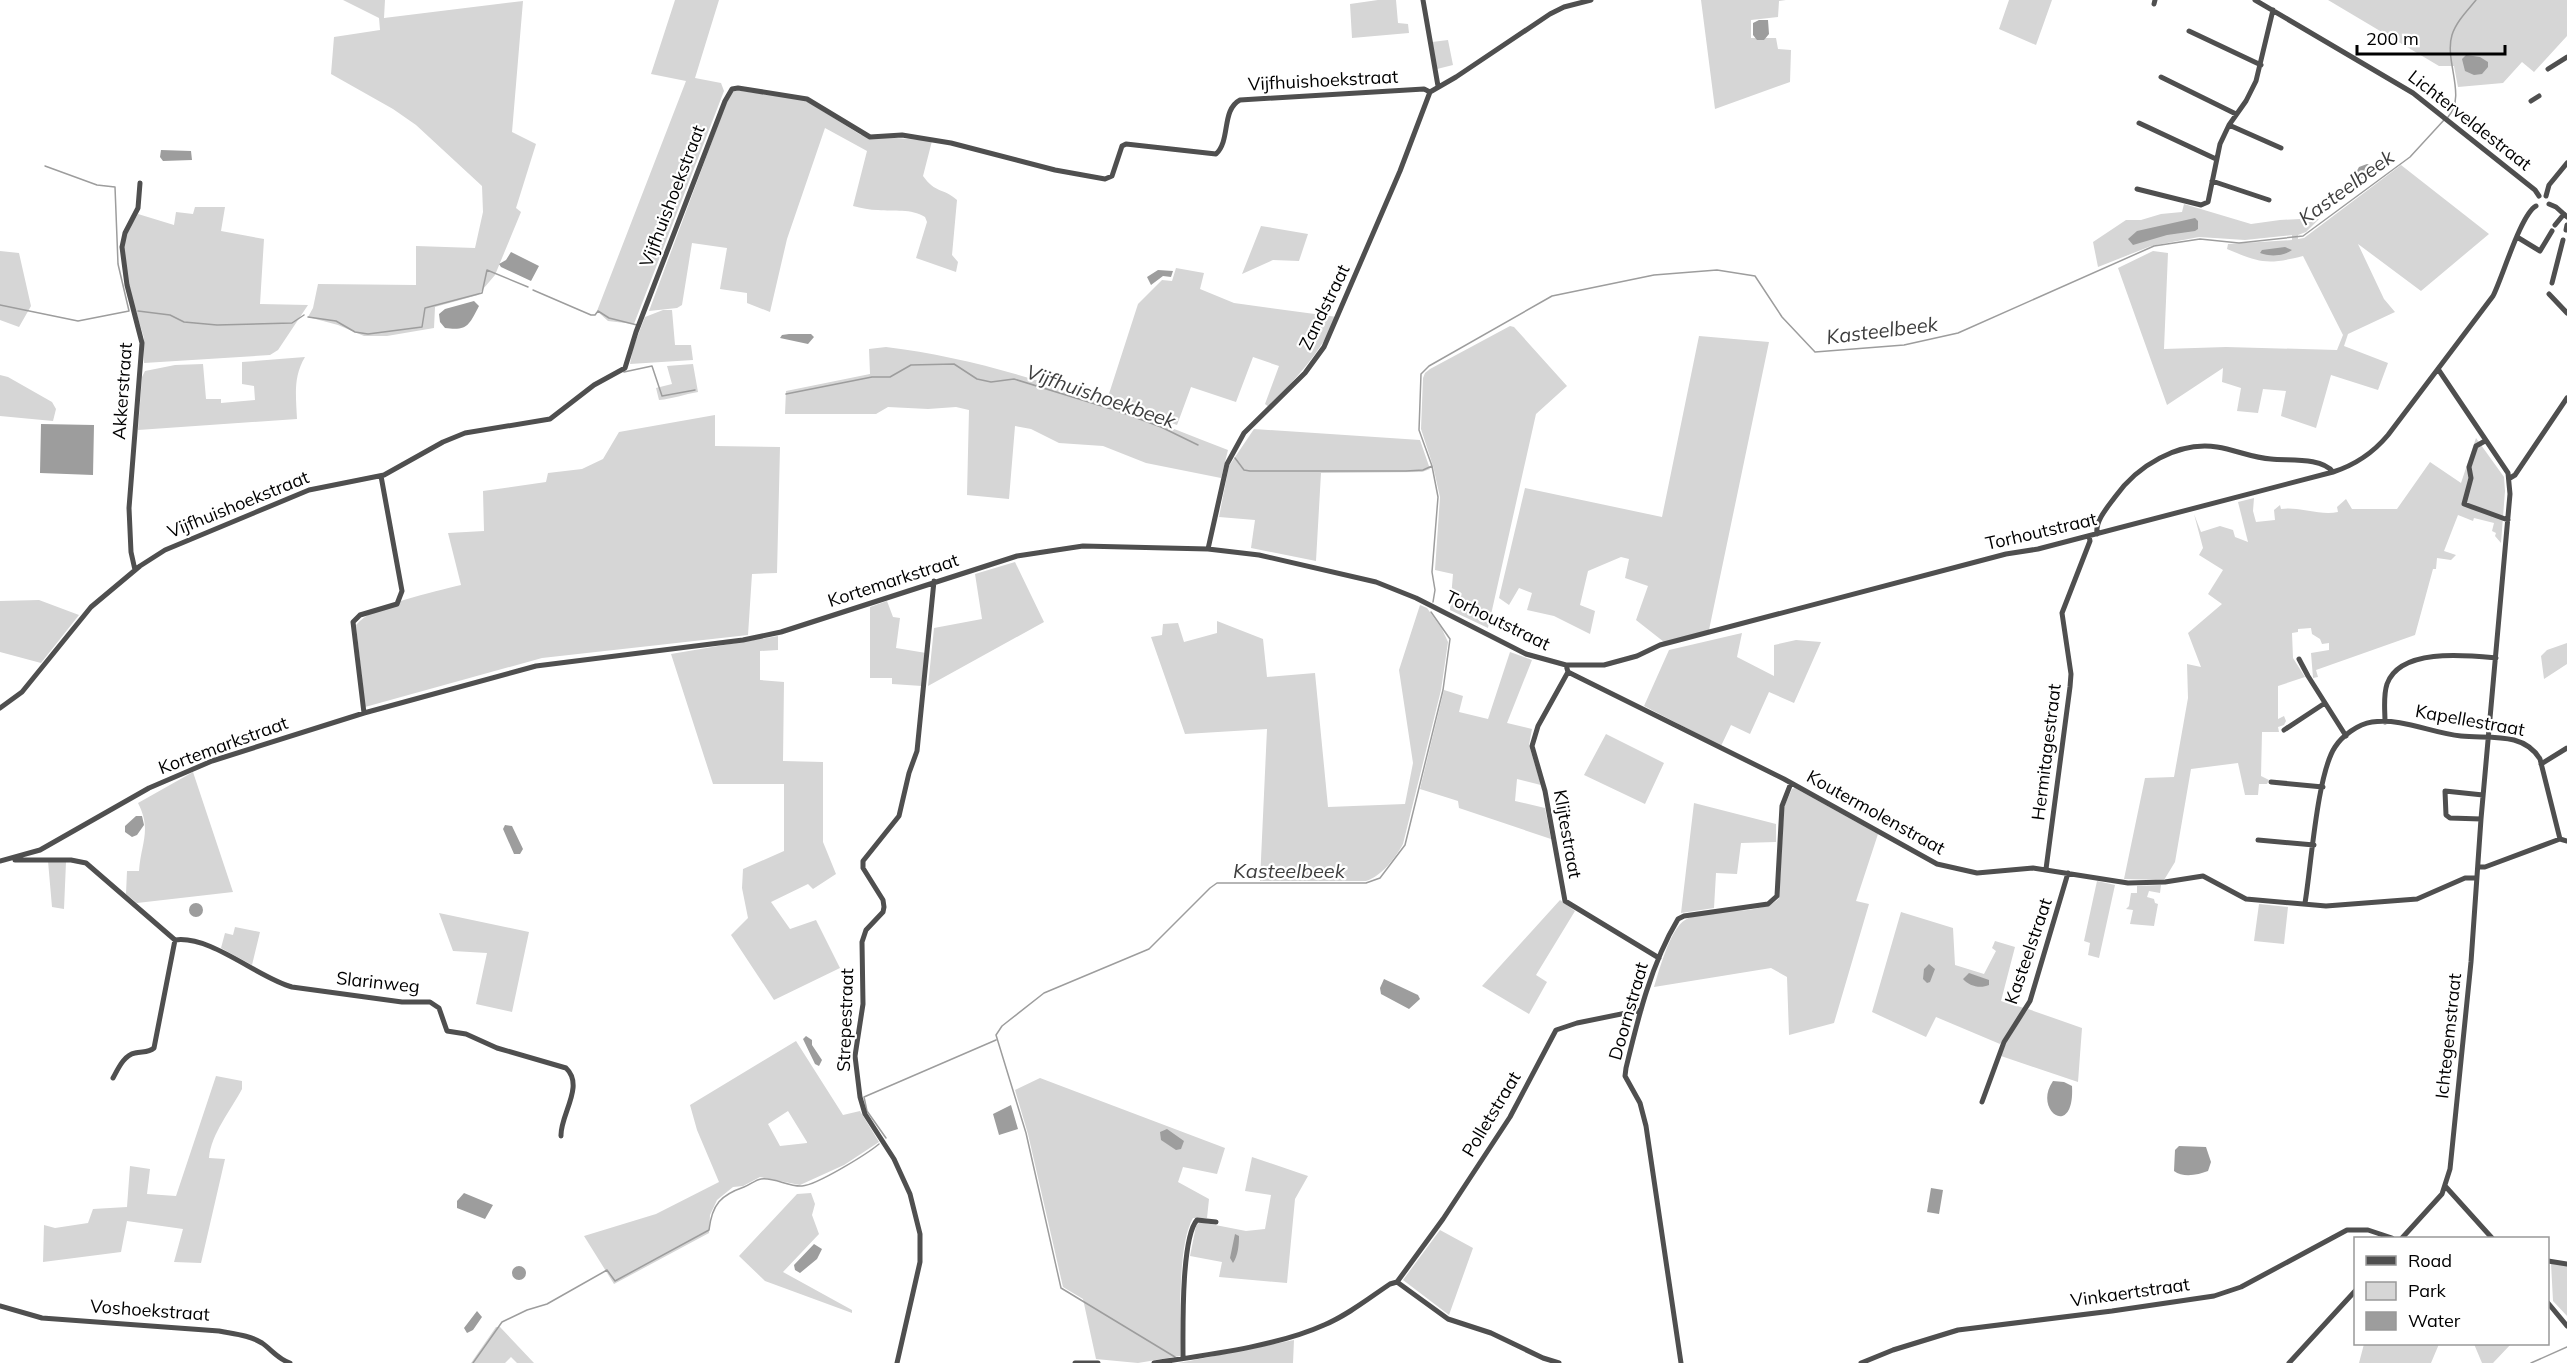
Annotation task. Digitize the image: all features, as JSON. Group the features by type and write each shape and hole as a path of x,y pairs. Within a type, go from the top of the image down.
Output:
{"street":[{"path":"1424,0 1438,86"},
{"path":"1430,92 1557,10 1591,0"},
{"name":"Lichterveldestraat","path":"2255,0 2395,81 2540,194"},
{"path":"2137,189 2204,205 2209,201 2216,159 2229,125 2252,92 2261,65 2272,10"},
{"path":"2189,31 2261,65"},
{"path":"2548,69 2567,57"},
{"path":"2161,77 2236,114"},
{"name":"Vijfhuishoekstraat","path":"0,708 25,689 91,607 135,570 175,545 309,490 381,476 443,442 465,433 550,419 594,385 625,368 636,332 725,101 730,90 734,88 807,99 870,137 902,135 951,143 1055,170 1105,179 1112,176 1122,146 1126,144 1216,154 1223,144 1232,108 1240,100 1424,89 1430,92"},
{"name":"Zandstraat","path":"1208,549 1227,464 1244,433 1305,373 1324,347 1400,171 1430,92"},
{"path":"2530,101 2539,96"},
{"path":"2139,123 2216,159"},
{"path":"2229,125 2281,148"},
{"path":"2552,283 2553,228 2565,215 2549,204 2540,194 2567,163"},
{"path":"2212,181 2269,200"},
{"name":"Akkerstraat","path":"135,570 130,552 129,508 141,338 127,285 122,247 125,233 138,208 140,183"},
{"name":"Torhoutstraat","path":"1432,605 1526,654 1566,665 1604,665 1637,656 1660,645 2006,554 2038,549 2332,472 2355,463 2376,449 2438,369 2493,296 2504,276 2524,218 2536,206 2535,200 2549,185"},
{"path":"2536,206 2543,209 2549,204"},
{"path":"2517,237 2541,251 2552,248 2563,240"},
{"path":"2549,294 2567,313"},
{"path":"2438,369 2485,441 2505,467 2510,478 2515,475 2540,440 2567,398"},
{"path":"2485,441 2476,446 2469,467 2471,478 2464,504 2508,520"},
{"path":"2097,534 2099,522 2123,487 2151,464 2175,450 2216,446 2263,458 2324,465 2332,472"},
{"path":"364,713 353,622 360,615 397,604 402,591 381,476"},
{"name":"Ichtegemstraat","path":"2404,1237 2446,1186 2454,1140 2510,478"},
{"name":"Hermitagestraat","path":"2046,870 2071,681 2062,613 2090,541 2089,536"},
{"name":"Kortemarkstraat","path":"0,861 40,850 149,788 212,760 364,713 536,666 743,640 781,632 1017,556 1083,546 1208,549 1259,555 1377,582 1432,605"},
{"name":"Strepestraat","path":"897,1363 920,1262 920,1234 910,1194 894,1159 864,1114 860,1097 855,1056 863,1004 862,942 866,930 883,912 884,907 883,900 863,868 863,861 899,816 917,751 934,581"},
{"path":"2385,722 2387,684 2398,668 2409,662 2445,656 2496,658"},
{"path":"2300,659 2346,736 2335,747 2326,770 2305,903"},
{"path":"1566,665 1568,672"},
{"name":"Koutermolenstraat","path":"1568,672 1791,783 1946,867 1977,873 2022,868 2046,870 2101,880 2148,884 2203,876 2246,899 2326,906 2417,899 2465,878 2476,878"},
{"name":"Klijtestraat","path":"1568,672 1538,726 1532,746 1545,791 1565,901 1659,958"},
{"path":"2284,730 2325,703"},
{"name":"Kapellestraat","path":"2346,736 2361,725 2385,722 2416,725 2440,734 2488,736 2525,744 2534,750 2541,764 2564,840"},
{"path":"2541,764 2567,748"},
{"path":"2271,782 2323,787"},
{"name":"Doornstraat","path":"1680,1363 1672,1317 1663,1231 1646,1126 1640,1103 1625,1076 1641,1010 1659,958 1678,919 1684,916 1768,904 1776,896 1782,806 1791,783"},
{"path":"2481,819 2450,818 2444,809 2444,795 2445,791 2483,795"},
{"path":"2258,840 2314,845"},
{"path":"2478,867 2485,867 2564,840"},
{"path":"9,860 71,860 87,863 175,940 154,1048 150,1051 133,1053 127,1057 113,1078"},
{"name":"Kasteelstraat","path":"1982,1102 2004,1042 2030,1001 2068,873"},
{"name":"Slarinweg","path":"175,940 188,940 207,946 281,984 292,987 402,1002 430,1002 439,1008 447,1030 466,1034 497,1048 566,1068 570,1072 573,1084 561,1136"},
{"name":"Polletstraat","path":"1154,1363 1280,1339 1313,1330 1339,1318 1390,1284 1397,1282 1443,1219 1510,1117 1556,1030 1577,1023 1641,1010"},
{"path":"2446,1186 2491,1237"},
{"path":"1183,1358 1185,1281 1190,1230 1197,1220 1216,1222"},
{"name":"Vinkaertstraat","path":"1861,1363 1893,1350 1958,1330 2214,1296 2250,1283 2347,1230 2368,1230 2387,1237"},
{"path":"2549,1261 2567,1264"},
{"path":"1397,1282 1448,1319 1491,1332 1543,1358 1559,1363"},
{"path":"2289,1363 2354,1291"},
{"path":"2549,1305 2567,1326"},
{"name":"Voshoekstraat","path":"0,1306 42,1318 219,1331 248,1336 281,1360 290,1363"},
{"path":"1075,1363 1098,1363"}],"green space":[{"path":"343,0 385,0 384,18 523,1 512,132 536,144 516,208 521,212 495,275 478,295 435,307 434,328 387,336 364,336 338,325 308,317 313,308 318,284 416,285 416,246 475,248 483,212 482,186 416,125 393,109 331,74 334,37 380,30 379,18"},
{"path":"675,0 719,0 695,78 721,83 724,91 634,324 608,321 597,311 686,81 651,74"},
{"path":"1396,0 1398,23 1408,24 1409,33 1352,38 1350,4"},
{"path":"1701,0 1786,0 1779,1 1778,17 1751,20 1751,38 1776,38 1778,49 1791,50 1790,82 1715,109"},
{"path":"2009,0 2052,0 2036,45 1999,29"},
{"path":"2328,0 2567,0 2567,36 2534,72 2522,62 2503,83 2458,87 2454,66 2439,66"},
{"path":"1448,40 1453,65 1437,69 1432,42"},
{"path":"734,90 803,99 861,135 932,141 923,176 932,186 957,200 952,255 958,262 956,272 916,258 927,222 925,217 908,211 872,210 853,206 867,151 825,128 787,239 770,312 747,303 747,293 720,289 727,248 692,243 682,305 677,308 649,311 730,93"},
{"path":"2401,165 2489,234 2421,291 2358,244 2384,299 2395,312 2348,334 2344,346 2388,363 2378,390 2331,375 2316,428 2281,416 2286,391 2263,389 2258,413 2237,411 2241,388 2222,382 2223,368 2167,405 2118,268 2153,251 2168,253 2164,349 2226,347 2337,350 2343,335 2303,256 2281,261 2264,261 2227,249 2228,244 2292,240 2292,235 2245,240 2199,237 2151,246 2098,267 2093,242 2126,220 2141,220 2161,214 2182,212 2184,204 2251,224 2320,218 2306,232 2298,235 2298,239 2304,238"},
{"path":"195,207 225,207 221,231 264,239 260,304 308,305 278,350 270,355 144,363 144,338 128,285 123,247 127,232 138,214 174,225 176,212 193,214"},
{"path":"1261,226 1308,234 1299,261 1273,260 1242,274"},
{"path":"0,251 19,253 31,306 19,327 0,320"},
{"path":"1176,268 1204,273 1200,289 1234,303 1337,317 1315,354 1269,407 1265,404 1279,366 1253,357 1236,402 1191,387 1177,425 1107,400 1138,304 1162,280 1172,281"},
{"path":"663,310 672,310 675,345 691,345 693,360 630,364 633,348 645,317"},
{"path":"1510,326 1514,327 1567,386 1536,414 1488,628 1450,610 1453,574 1435,570 1440,497 1421,429 1423,378 1430,369"},
{"path":"1699,336 1769,342 1709,630 1664,642 1636,620 1648,586 1625,578 1629,559 1621,557 1588,571 1580,605 1595,611 1590,634 1554,616 1527,610 1532,593 1519,588 1509,605 1499,598 1525,488 1662,517"},
{"path":"886,347 930,354 1017,374 1103,402 1228,450 1221,478 1146,463 1103,446 1059,443 1031,429 1015,426 1009,499 967,495 969,410 956,407 928,409 888,407 876,414 785,414 786,391 870,374 869,349"},
{"path":"305,357 297,379 297,419 138,430 142,377 145,371 175,365 203,364 206,399 221,399 221,403 255,400 254,386 242,384 242,362"},
{"path":"693,364 698,392 659,400 656,388 672,384 667,366"},
{"path":"0,375 8,377 52,402 56,409 53,421 0,416"},
{"path":"715,415 715,446 780,447 777,573 752,574 748,635 542,658 365,707 356,625 364,618 390,605 461,585 448,533 484,531 483,491 546,482 548,473 582,469 603,459 619,432"},
{"path":"1254,429 1420,440 1430,469 1422,472 1321,473 1316,561 1251,548 1255,520 1219,517 1229,466"},
{"path":"2476,438 2504,477 2501,543 2495,536 2496,533 2492,531 2494,523 2474,518 2473,521 2458,515 2444,551 2456,555 2451,560 2437,558 2436,569 2433,569 2415,635 2316,670 2318,677 2313,678 2311,653 2329,650 2329,643 2322,644 2320,639 2312,634 2311,628 2298,629 2298,632 2292,633 2293,658 2305,677 2278,686 2278,719 2284,716 2286,721 2284,725 2278,727 2279,732 2262,732 2261,776 2269,780 2267,784 2259,784 2258,795 2245,795 2238,763 2191,769 2175,862 2164,880 2124,879 2145,778 2174,777 2188,698 2187,664 2201,667 2188,633 2222,604 2208,594 2223,570 2199,555 2203,548 2194,514 2201,532 2220,526 2233,530 2235,537 2248,542 2238,502 2254,498 2253,511 2256,522 2275,520 2274,510 2280,505 2281,509 2331,513 2338,512 2337,507 2346,499 2352,509 2397,509 2430,462 2461,483"},
{"path":"1015,562 1044,622 928,686 934,628 982,619 975,574"},
{"path":"39,600 79,615 41,663 0,652 0,601"},
{"path":"887,601 893,617 900,618 896,648 926,653 922,686 892,684 892,678 870,678 870,607"},
{"path":"1420,605 1427,608 1448,642 1441,690 1403,844 1383,871 1366,881 1260,881 1267,729 1185,734 1151,637 1162,635 1163,624 1178,623 1184,642 1217,633 1217,621 1263,639 1267,677 1315,673 1328,807 1405,804 1413,763 1399,670"},
{"path":"1742,633 1737,657 1774,676 1774,645 1796,640 1821,642 1794,703 1769,692 1750,734 1731,725 1721,746 1644,706 1669,650"},
{"path":"778,636 778,650 760,651 760,680 784,682 783,761 823,762 823,842 836,874 813,889 808,884 771,902 790,929 816,920 840,968 774,1000 731,935 748,918 742,888 743,869 784,851 784,784 713,784 671,654"},
{"path":"2567,643 2567,664 2544,679 2541,656 2547,650"},
{"path":"1510,652 1532,660 1507,723 1532,729 1529,745 1541,785 1517,779 1515,801 1545,808 1551,839 1459,808 1458,801 1420,789 1444,690 1463,696 1459,712 1488,719"},
{"path":"1606,734 1664,763 1645,804 1584,775"},
{"path":"193,772 233,892 137,903 126,894 127,871 139,871 144,837 144,821 138,803"},
{"path":"1795,788 1878,834 1856,901 1869,904 1834,1023 1789,1035 1787,977 1771,968 1654,987 1670,941 1685,920 1701,914 1761,908 1779,898 1784,807 1792,789"},
{"path":"1694,803 1776,824 1776,842 1741,843 1737,874 1716,873 1714,908 1681,913"},
{"path":"48,861 66,862 64,909 52,907"},
{"path":"2097,881 2115,885 2099,958 2088,955 2090,943 2084,941"},
{"path":"2161,885 2160,893 2149,891 2147,897 2154,899 2158,904 2154,926 2130,924 2133,910 2126,909 2129,906 2131,893 2137,893 2137,886"},
{"path":"1560,900 1575,911 1536,975 1547,982 1529,1014 1482,986"},
{"path":"2259,904 2288,907 2284,944 2254,941"},
{"path":"1901,912 1953,928 1955,965 1984,974 1996,951 1992,948 1995,941 2015,947 2001,1001 2024,1008 2000,1044 1936,1017 1926,1037 1872,1012"},
{"path":"439,913 529,932 512,1012 476,1004 487,953 453,951"},
{"path":"235,927 260,932 252,965 221,948 225,933 233,935"},
{"path":"2028,1009 2082,1028 2078,1082 2001,1056 2008,1037"},
{"path":"796,1041 843,1115 860,1111 879,1142 844,1165 800,1185 760,1177 743,1186 733,1187 717,1200 710,1215 709,1233 614,1284 584,1236 656,1214 719,1182 697,1130 690,1105","holes":["788,1111 807,1142 780,1146 768,1124"]},
{"path":"216,1076 242,1081 242,1089 213,1140 209,1158 225,1159 201,1263 174,1262 183,1229 127,1221 121,1252 43,1262 44,1225 55,1228 88,1223 93,1209 127,1207 130,1166 150,1169 147,1194 176,1196"},
{"path":"1040,1078 1225,1148 1217,1174 1183,1167 1178,1182 1209,1199 1207,1218 1193,1218 1184,1246 1180,1356 1138,1363 1096,1359 1083,1299 1063,1287 1028,1134 1015,1090"},
{"path":"1252,1157 1308,1176 1295,1199 1287,1283 1219,1277 1222,1262 1190,1256 1196,1226 1200,1222 1246,1231 1265,1229 1271,1195 1245,1191"},
{"path":"811,1193 815,1204 812,1215 819,1234 783,1272 852,1310 852,1313 765,1281 739,1256 797,1194"},
{"path":"1440,1230 1473,1248 1449,1315 1403,1280"},
{"path":"2551,1263 2567,1266 2567,1316 2553,1301"},
{"path":"496,1327 500,1327 534,1363 517,1363 511,1357 505,1363 471,1363"},
{"path":"1294,1340 1293,1363 1178,1363 1189,1361"},
{"path":"2364,1345 2439,1345 2431,1363 2359,1363"},
{"path":"2474,1345 2510,1345 2493,1363 2482,1363"}],"water":[{"path":"1768,20 1769,34 1764,40 1757,40 1753,35 1753,23"},
{"path":"2466,55 2480,57 2488,62 2488,67 2482,74 2474,75 2465,71 2462,59"},
{"path":"161,150 191,151 192,160 163,161 160,157"},
{"path":"2367,164 2373,166 2369,175 2355,181 2353,178 2359,167"},
{"path":"2195,218 2198,221 2198,229 2195,231 2167,235 2133,245 2128,239 2137,231"},
{"path":"2285,247 2292,250 2277,255 2260,253 2262,250"},
{"path":"511,252 539,266 531,281 501,267 499,264 506,260"},
{"path":"1158,270 1173,271 1171,277 1163,276 1151,285 1147,277"},
{"path":"474,301 479,306 467,325 459,328 445,328 440,322 439,314 445,309"},
{"path":"811,334 814,337 808,344 780,338 782,335"},
{"path":"41,424 94,425 93,475 40,473"},
{"path":"136,816 142,816 144,825 137,835 132,837 125,832 125,826"},
{"path":"505,825 512,826 523,849 520,854 514,854 503,829"},
{"path":"193,903 199,903 203,910 199,917 193,917 189,913 189,907"},
{"path":"1929,964 1935,969 1930,982 1927,983 1923,979 1924,969"},
{"path":"1969,973 1989,980 1989,985 1978,987 1968,983 1963,979"},
{"path":"1384,979 1418,995 1420,999 1409,1009 1381,994 1380,988"},
{"path":"806,1036 812,1040 812,1045 822,1060 819,1066 815,1064 803,1039"},
{"path":"2053,1081 2064,1082 2072,1086 2071,1103 2067,1112 2062,1116 2056,1115 2051,1110 2048,1102 2048,1092"},
{"path":"1011,1105 1018,1129 999,1135 993,1114"},
{"path":"1167,1129 1184,1141 1181,1149 1176,1150 1161,1140 1160,1132"},
{"path":"2179,1146 2206,1147 2211,1162 2208,1171 2186,1175 2174,1171 2175,1150"},
{"path":"1931,1188 1943,1190 1939,1214 1927,1212"},
{"path":"464,1193 493,1205 485,1219 457,1208 457,1201"},
{"path":"1235,1234 1239,1236 1239,1243 1233,1263 1230,1258"},
{"path":"814,1244 822,1249 817,1259 800,1273 795,1270 794,1265"},
{"path":"516,1266 522,1266 526,1273 522,1280 516,1280 512,1276 512,1270"},
{"path":"477,1311 482,1317 473,1330 467,1333 464,1328"}],"waterway":[{"name":"Kasteelbeek","path":"2448,117 2456,99 2450,45 2452,35 2459,21 2476,0"},
{"name":"Kasteelbeek","path":"1433,602 1435,590 1432,572 1438,497 1432,466 1419,430 1421,374 1429,366 1552,296 1654,275 1717,270 1755,276 1782,317 1815,352 1904,345 1958,333 2154,246 2200,239 2239,243 2303,236 2410,157 2444,120"},
{"path":"45,166 97,185 115,187 118,264 129,311"},
{"name":"Vijfhuishoekbeek","path":"308,317 336,321 355,332 368,334 422,327 425,308 482,293 487,270 528,287"},
{"name":"Vijfhuishoekbeek","path":"533,290 591,315 595,315 598,311 609,318 637,325"},
{"name":"Vijfhuishoekbeek","path":"0,305 78,321 129,311"},
{"name":"Vijfhuishoekbeek","path":"138,311 170,315 184,322 217,325 292,323 304,315"},
{"name":"Vijfhuishoekbeek","path":"786,394 872,377 890,377 911,365 954,364 977,379 991,382 1014,379 1118,411 1161,427 1198,445"},
{"name":"Vijfhuishoekbeek","path":"624,372 652,366 662,396 695,390"},
{"name":"Vijfhuishoekbeek","path":"1235,458 1244,470 1250,471 1406,471 1423,470 1432,466"},
{"name":"Kasteelbeek","path":"1175,1357 1061,1288 1026,1133 996,1035 1002,1026 1044,993 1149,949 1217,883 1366,883 1380,878 1405,845 1443,690 1450,639 1431,612"},
{"path":"886,1138 867,1111 864,1097 996,1040"},
{"path":"473,1363 502,1322 527,1310 547,1304 607,1270 615,1281 709,1230 715,1207 729,1193 761,1179 771,1179 797,1186 809,1184 842,1168 879,1144"},
{"path":"2531,1363 2567,1347"}]}
